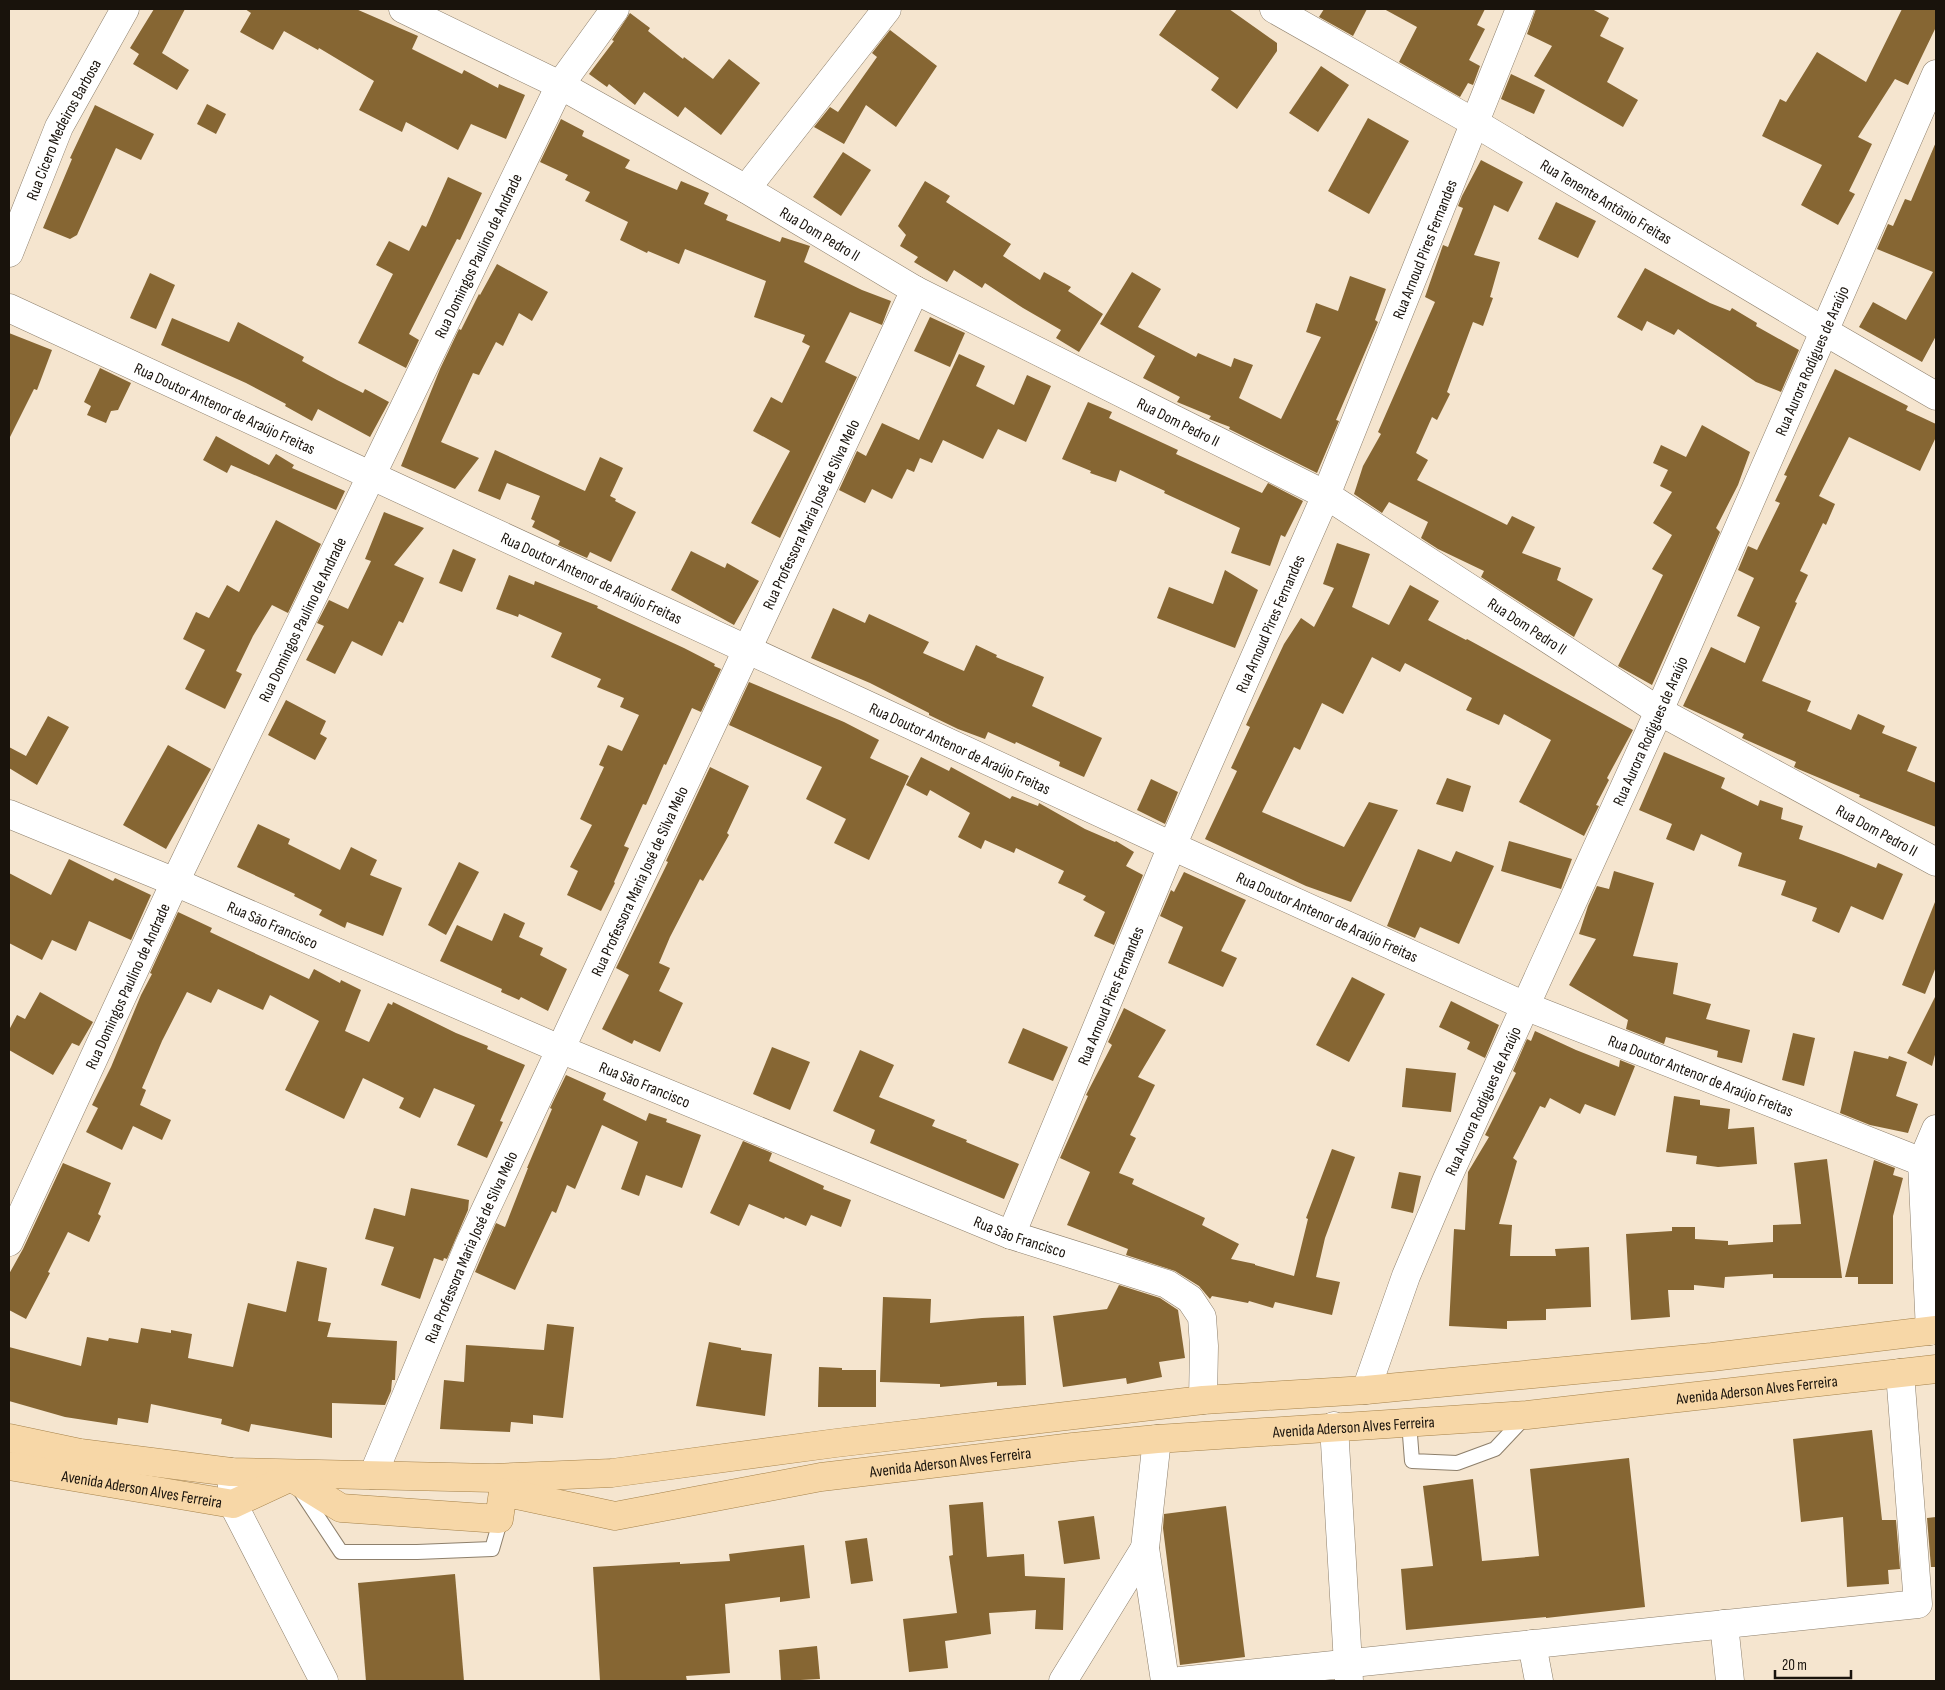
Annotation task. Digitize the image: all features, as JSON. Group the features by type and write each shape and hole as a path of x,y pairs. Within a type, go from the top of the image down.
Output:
{"main road":[{"name":"Avenida Aderson Alves Ferreira","path":"9,1438 80,1452 231,1472 493,1478 612,1473 817,1446 1203,1400 1366,1390 1712,1357 1933,1330"},
{"name":"Avenida Aderson Alves Ferreira","path":"503,1492 615,1516 821,1477 1157,1439 1334,1426 1527,1415 1936,1369"},
{"name":"Avenida Aderson Alves Ferreira","path":"9,1466 233,1504 291,1477"},
{"path":"291,1477 341,1508 499,1519 503,1492"}],"street":[{"name":"Rua Cícero Medeiros Barbosa","path":"9,253 59,127 125,9"},
{"name":"Rua Dom Pedro II","path":"403,9 560,85 746,189 915,290 1326,495 1659,711 1936,862"},
{"name":"Rua Domingos Paulino de Andrade","path":"9,1242 175,882 560,85 616,9"},
{"path":"746,189 886,9"},
{"name":"Rua Tenente Antônio Freitas","path":"1274,9 1475,123 1936,396"},
{"name":"Rua Arnoud Pires Fernandes","path":"1011,1235 1172,846 1326,495 1520,9"},
{"name":"Rua Aurora Rodigues de Araújo","path":"1366,1390 1406,1276 1447,1180 1659,711 1936,74"},
{"name":"Rua Professora Maria José de Silva Melo","path":"373,1475 470,1243 915,290"},
{"name":"Rua Doutor Antenor de Araújo Freitas","path":"9,308 1172,846 1525,1006 1922,1162"},
{"name":"Rua São Francisco","path":"9,814 175,882 560,1049 1011,1235 1167,1284 1190,1299 1202,1317 1204,1346 1203,1400"},
{"path":"1933,1330 1922,1162 1936,1129"},
{"path":"1180,1681 1348,1672 1532,1644 1918,1604 1900,1373"},
{"path":"1334,1426 1348,1672"},
{"path":"1157,1439 1145,1548 1166,1681"},
{"path":"817,1446 821,1477"},
{"path":"231,1472 233,1504 324,1681"},
{"path":"1063,1681 1145,1548"},
{"path":"1724,1624 1730,1681"},
{"path":"1532,1644 1539,1681"}],"lane":[{"path":"1409,1422 1412,1461 1457,1463 1495,1449 1527,1415"},
{"path":"291,1477 341,1552 417,1552 492,1549 499,1525 503,1492"}],"building":[{"path":"154,9 185,9 162,53 189,70 177,90 133,64 139,54 130,48"},
{"path":"245,9 356,9 418,36 412,49 462,74 464,70 498,88 499,84 525,95 506,139 471,124 458,150 406,122 402,132 359,110 374,81 319,48 318,50 284,31 273,50 240,32 251,13"},
{"path":"1177,9 1229,9 1277,43 1277,51 1237,109 1211,90 1219,78 1159,35"},
{"path":"1324,9 1367,9 1353,36 1319,17"},
{"path":"1384,9 1485,9 1477,25 1485,29 1469,60 1480,66 1473,85 1468,83 1460,97 1399,62 1417,27"},
{"path":"1536,9 1592,9 1609,18 1600,36 1624,48 1607,82 1638,100 1623,127 1534,76 1552,46 1527,34"},
{"path":"1902,9 1936,9 1936,27 1908,85 1895,79 1858,137 1872,144 1849,191 1855,194 1838,225 1801,205 1822,165 1762,136 1780,99 1786,102 1817,52 1866,82"},
{"path":"630,13 650,28 648,31 683,59 684,57 713,79 729,59 760,83 721,135 685,107 678,117 644,92 635,105 609,84 607,87 589,74 614,41 612,40"},
{"path":"890,30 937,66 896,127 866,105 844,144 814,127 830,107 838,112 877,57 872,53"},
{"path":"1321,66 1349,85 1318,132 1289,113"},
{"path":"1511,74 1545,90 1534,114 1501,99"},
{"path":"207,104 226,114 216,134 197,124"},
{"path":"95,105 154,134 141,160 116,148 77,235 70,239 43,228 72,159 70,158"},
{"path":"1368,118 1409,141 1369,214 1328,191"},
{"path":"561,119 584,131 582,136 630,160 625,168 677,190 681,181 709,193 704,204 728,215 726,220 780,242 782,237 810,246 804,262 862,290 891,301 882,325 850,312 825,362 857,377 780,538 751,523 790,451 753,431 771,397 782,403 810,346 802,342 805,335 754,317 766,281 685,249 679,264 648,251 647,253 620,240 628,222 585,201 590,192 565,180 568,175 540,162"},
{"path":"1936,142 1936,336 1922,362 1859,327 1873,302 1906,320 1933,272 1877,249 1888,224 1893,226 1905,199 1911,201"},
{"path":"843,152 871,170 841,216 813,197"},
{"path":"1481,160 1523,182 1508,212 1494,205 1474,255 1500,262 1490,297 1493,298 1483,326 1473,322 1447,392 1450,394 1437,420 1432,417 1416,453 1428,460 1417,480 1507,525 1512,516 1535,527 1522,553 1561,568 1557,580 1593,599 1574,637 1481,577 1484,571 1438,549 1421,538 1428,522 1389,502 1382,513 1354,494 1363,466 1381,434 1378,432 1435,302 1425,297 1443,245 1448,247 1463,208 1458,206 1462,196"},
{"path":"448,177 482,193 460,240 457,239 409,334 419,340 406,368 358,343 393,274 376,265 389,241 409,251 422,225 426,227"},
{"path":"925,181 950,196 946,202 1011,244 1003,256 1040,280 1044,272 1071,287 1068,291 1103,314 1079,352 1056,338 1061,330 985,283 982,288 954,270 947,282 914,262 918,257 900,246 906,235 898,226"},
{"path":"1556,202 1596,221 1578,258 1538,239"},
{"path":"497,264 548,292 532,321 519,313 503,346 496,342 479,375 473,373 441,442 479,458 455,489 401,466 440,369 459,329 461,330"},
{"path":"1645,268 1710,303 1730,311 1732,308 1757,323 1756,326 1799,350 1781,392 1756,382 1678,329 1674,335 1647,321 1642,331 1617,317"},
{"path":"1132,272 1161,289 1138,327 1196,357 1198,353 1231,367 1234,358 1253,365 1239,398 1281,419 1321,337 1306,332 1316,303 1338,311 1350,276 1386,289 1375,320 1378,322 1336,420 1339,421 1317,473 1229,429 1230,427 1209,419 1211,416 1177,402 1180,397 1143,378 1155,356 1100,324"},
{"path":"150,273 175,285 156,329 130,318"},
{"path":"930,317 965,333 950,367 914,351"},
{"path":"172,318 229,342 238,322 304,357 302,361 337,380 363,393 365,389 389,402 370,437 318,409 312,421 285,406 286,404 246,383 161,345"},
{"path":"9,333 52,350 37,390 34,389 9,439"},
{"path":"959,354 985,366 976,386 1014,405 1027,375 1051,386 1026,442 998,429 983,459 943,440 932,463 920,458 914,472 907,469 892,499 872,489 865,503 839,490 857,451 866,456 882,423 919,440"},
{"path":"100,368 131,383 118,410 111,411 106,423 87,415 91,406 84,402"},
{"path":"1835,369 1908,406 1906,410 1936,424 1936,437 1920,471 1849,437 1819,496 1835,504 1826,525 1823,523 1800,571 1808,575 1762,681 1811,701 1807,711 1851,730 1858,714 1885,726 1882,733 1917,747 1907,771 1936,783 1936,827 1859,797 1860,795 1798,769 1794,767 1796,762 1742,738 1744,734 1683,706 1711,647 1745,663 1760,627 1737,616 1754,578 1738,570 1748,546 1757,550 1780,503 1775,501 1787,476 1784,475"},
{"path":"1088,402 1112,412 1109,418 1178,450 1176,454 1262,493 1268,483 1303,501 1285,537 1281,535 1270,566 1231,553 1240,528 1164,493 1165,491 1120,470 1116,482 1090,473 1091,471 1062,459"},
{"path":"1702,425 1750,452 1738,485 1716,528 1720,532 1652,685 1618,666 1663,575 1652,569 1672,535 1653,523 1672,492 1660,486 1668,470 1653,463 1661,445 1686,457"},
{"path":"216,436 269,465 276,454 294,465 292,468 345,491 336,510 231,465 227,473 203,460"},
{"path":"495,450 585,491 600,457 623,468 610,496 616,499 615,501 636,512 611,562 590,552 587,558 558,545 560,541 532,527 535,521 531,519 540,496 507,483 500,500 478,491"},
{"path":"384,512 424,528 394,565 424,578 403,623 399,621 382,656 352,641 335,674 306,660 324,626 317,623 329,600 348,609 371,561 365,559"},
{"path":"276,520 321,544 288,613 272,605 253,636 236,671 242,674 225,709 185,689 205,650 183,639 196,612 209,618 227,585 239,592"},
{"path":"1337,543 1370,554 1352,607 1389,625 1410,585 1439,601 1428,620 1467,639 1633,730 1607,778 1609,780 1596,805 1599,806 1584,836 1519,802 1551,740 1504,714 1499,725 1466,710 1472,698 1405,663 1400,672 1372,657 1343,714 1322,703 1300,750 1294,747 1262,812 1344,847 1369,802 1398,810 1351,902 1306,886 1205,839 1237,771 1231,768 1250,727 1246,725 1284,644 1301,618 1314,627 1334,588 1323,584"},
{"path":"453,549 476,559 462,592 439,583"},
{"path":"691,551 725,568 727,563 759,581 734,625 671,590"},
{"path":"1225,570 1258,590 1235,648 1157,618 1169,587 1213,604"},
{"path":"509,575 534,585 535,581 598,606 597,608 684,648 721,669 701,712 692,708 646,805 643,804 624,846 629,848 601,911 567,895 578,871 570,867 592,825 580,819 604,767 599,765 608,745 622,751 639,715 620,707 624,698 597,687 601,679 551,657 562,633 519,614 518,617 496,609"},
{"path":"833,608 865,623 869,614 929,642 923,653 964,671 976,645 997,655 996,657 1044,677 1032,706 1102,738 1084,777 1059,766 1060,762 1016,742 1015,744 988,732 985,739 958,729 870,683 811,658"},
{"path":"749,682 844,722 879,740 870,758 909,776 869,860 834,843 846,819 806,799 822,767 729,725"},
{"path":"286,700 326,721 320,734 327,738 315,760 268,735"},
{"path":"48,716 69,727 37,785 9,768 9,747 26,756"},
{"path":"168,745 211,769 166,849 123,825"},
{"path":"1664,752 1725,778 1721,788 1758,806 1760,800 1783,808 1781,819 1803,826 1799,839 1876,868 1878,863 1903,874 1883,920 1851,906 1839,933 1812,921 1817,908 1781,895 1786,881 1738,866 1742,853 1701,834 1694,851 1666,839 1672,824 1639,810"},
{"path":"921,757 949,771 951,767 1010,799 1012,796 1038,806 1039,803 1085,829 1116,841 1134,852 1126,866 1143,875 1114,945 1094,936 1105,912 1083,900 1086,896 1058,883 1064,871 1016,848 1014,853 985,840 981,849 958,837 970,813 930,790 927,796 906,785"},
{"path":"710,767 749,786 727,833 729,835 703,881 700,879 670,937 659,963 670,968 659,991 683,1003 660,1052 634,1040 632,1044 602,1029 629,975 616,968 668,862 666,861"},
{"path":"1447,778 1471,786 1463,812 1436,804"},
{"path":"1151,779 1178,792 1165,824 1137,810"},
{"path":"258,824 290,839 288,844 340,870 351,847 377,860 370,875 402,888 383,936 347,922 345,928 319,915 322,910 294,896 295,894 237,867"},
{"path":"1509,841 1572,859 1561,889 1501,871"},
{"path":"1418,849 1451,862 1456,851 1494,866 1459,944 1420,927 1415,938 1387,926"},
{"path":"69,859 113,881 115,878 151,895 131,940 89,921 76,951 52,940 42,960 9,943 9,873 51,895"},
{"path":"459,862 479,872 446,935 428,925"},
{"path":"1614,871 1654,883 1633,956 1678,963 1673,994 1711,1004 1706,1019 1750,1030 1742,1063 1717,1057 1718,1051 1666,1037 1664,1044 1626,1029 1628,1020 1569,985 1596,939 1579,934 1588,906 1597,886 1609,889"},
{"path":"1184,872 1246,900 1221,951 1237,958 1223,987 1168,963 1183,927 1160,916 1171,890 1174,892"},
{"path":"1935,902 1936,967 1925,994 1902,985"},
{"path":"178,912 212,928 210,932 309,979 314,969 340,983 341,980 361,990 345,1031 369,1042 388,1003 392,1005 393,1002 456,1033 488,1046 487,1049 525,1065 500,1121 503,1122 487,1158 457,1145 475,1105 434,1088 420,1118 399,1108 404,1098 363,1078 344,1119 285,1090 319,1021 270,995 263,1010 218,989 211,1003 187,992 162,1041 142,1088 146,1090 140,1105 171,1120 162,1140 133,1126 122,1150 86,1132 98,1108 92,1105 111,1067"},
{"path":"504,913 525,923 519,937 543,948 540,955 567,969 548,1011 521,997 519,1000 501,992 502,989 440,961 457,925 492,941"},
{"path":"1352,977 1385,994 1349,1062 1316,1045"},
{"path":"40,992 93,1022 79,1046 72,1043 53,1075 9,1050 9,1030 17,1015 25,1019"},
{"path":"1936,995 1936,1051 1932,1066 1907,1053"},
{"path":"1451,1001 1499,1025 1485,1058 1467,1049 1470,1042 1439,1027"},
{"path":"1124,1008 1166,1030 1138,1077 1155,1085 1130,1135 1136,1138 1119,1173 1134,1179 1132,1184 1205,1218 1202,1225 1239,1244 1231,1259 1294,1276 1308,1219 1306,1218 1332,1149 1355,1157 1325,1238 1316,1277 1340,1282 1332,1315 1275,1302 1273,1308 1249,1301 1248,1303 1212,1296 1210,1299 1199,1286 1175,1271 1126,1255 1128,1249 1067,1225 1090,1172 1060,1158 1088,1096 1086,1095 1112,1045 1108,1042"},
{"path":"1023,1028 1068,1047 1053,1081 1008,1063"},
{"path":"1535,1031 1619,1067 1620,1060 1635,1066 1615,1116 1585,1104 1580,1114 1550,1098 1545,1108 1540,1106 1513,1158 1517,1161 1499,1224 1512,1225 1510,1256 1556,1256 1555,1249 1589,1247 1591,1307 1546,1309 1546,1320 1507,1321 1507,1329 1449,1326 1454,1229 1465,1230 1468,1172 1489,1137 1485,1135 1516,1073 1513,1071 1527,1039 1531,1041"},
{"path":"1793,1033 1815,1038 1804,1086 1782,1080"},
{"path":"772,1047 810,1062 790,1110 753,1094"},
{"path":"860,1050 894,1065 879,1097 935,1120 932,1126 1019,1164 1004,1199 870,1143 875,1130 833,1111"},
{"path":"1854,1051 1888,1059 1889,1056 1907,1062 1896,1096 1918,1104 1908,1133 1870,1125 1840,1113"},
{"path":"1406,1068 1456,1073 1451,1112 1402,1107"},
{"path":"566,1075 606,1093 603,1100 646,1121 649,1113 667,1119 666,1122 701,1135 682,1188 646,1175 639,1196 621,1189 638,1142 602,1125 575,1189 567,1185 556,1213 552,1211 515,1290 475,1272 496,1223 505,1227 552,1109 550,1108"},
{"path":"1674,1096 1700,1100 1700,1105 1730,1109 1728,1129 1754,1127 1757,1164 1718,1167 1696,1164 1697,1156 1666,1152"},
{"path":"743,1141 772,1153 769,1161 824,1186 823,1189 851,1200 841,1227 811,1215 806,1226 749,1204 739,1226 710,1213"},
{"path":"1827,1159 1842,1278 1773,1278 1773,1274 1725,1277 1724,1288 1694,1285 1694,1290 1668,1290 1670,1317 1631,1320 1626,1234 1672,1231 1672,1227 1695,1227 1695,1239 1728,1241 1728,1245 1773,1242 1773,1225 1801,1224 1794,1163"},
{"path":"1874,1160 1895,1168 1893,1175 1903,1178 1893,1216 1893,1284 1858,1284 1858,1277 1845,1277"},
{"path":"63,1163 111,1183 98,1214 101,1216 89,1242 68,1232 48,1272 50,1273 26,1319 9,1310 9,1274 23,1249"},
{"path":"1399,1172 1421,1176 1413,1213 1391,1208"},
{"path":"411,1188 469,1200 468,1210 447,1259 444,1258 443,1261 434,1258 420,1299 381,1285 394,1247 365,1239 374,1208 405,1216"},
{"path":"297,1261 327,1268 318,1321 331,1323 327,1337 397,1341 395,1380 392,1380 391,1391 385,1405 332,1403 332,1438 251,1424 249,1432 221,1424 222,1419 151,1404 148,1423 118,1418 117,1425 65,1417 9,1401 9,1347 81,1366 87,1337 108,1341 109,1338 138,1343 141,1328 171,1333 171,1330 192,1334 188,1358 233,1367 248,1303 286,1312"},
{"path":"1119,1285 1160,1298 1178,1310 1185,1358 1159,1362 1162,1377 1127,1384 1126,1378 1063,1387 1053,1316 1107,1309"},
{"path":"883,1297 931,1299 930,1323 1024,1316 1026,1385 997,1386 997,1382 940,1387 940,1384 880,1382"},
{"path":"547,1324 574,1327 563,1418 533,1415 533,1424 511,1422 510,1432 440,1429 444,1380 464,1382 466,1345 544,1350"},
{"path":"709,1342 741,1348 741,1350 772,1354 765,1416 696,1406"},
{"path":"819,1367 842,1368 842,1370 876,1370 876,1407 818,1407"},
{"path":"1872,1430 1882,1520 1896,1520 1900,1569 1888,1570 1889,1584 1847,1587 1843,1517 1801,1522 1793,1439"},
{"path":"1629,1458 1645,1607 1406,1630 1401,1569 1433,1566 1423,1486 1473,1479 1482,1561 1539,1556 1530,1469"},
{"path":"983,1502 987,1557 1024,1554 1025,1576 1065,1578 1063,1630 1035,1629 1036,1610 989,1613 991,1634 945,1641 948,1668 909,1672 903,1619 957,1613 949,1556 953,1555 949,1505"},
{"path":"1226,1506 1245,1657 1180,1665 1163,1528 1164,1514"},
{"path":"1094,1516 1100,1559 1064,1564 1058,1521"},
{"path":"1936,1517 1936,1567 1931,1567 1927,1518"},
{"path":"867,1538 873,1581 851,1584 845,1541"},
{"path":"804,1545 810,1598 780,1602 780,1597 725,1604 730,1673 686,1676 687,1681 600,1681 593,1567 730,1561 729,1554"},
{"path":"455,1574 464,1681 366,1681 358,1583"},
{"path":"817,1646 820,1679 781,1681 779,1650"}]}
